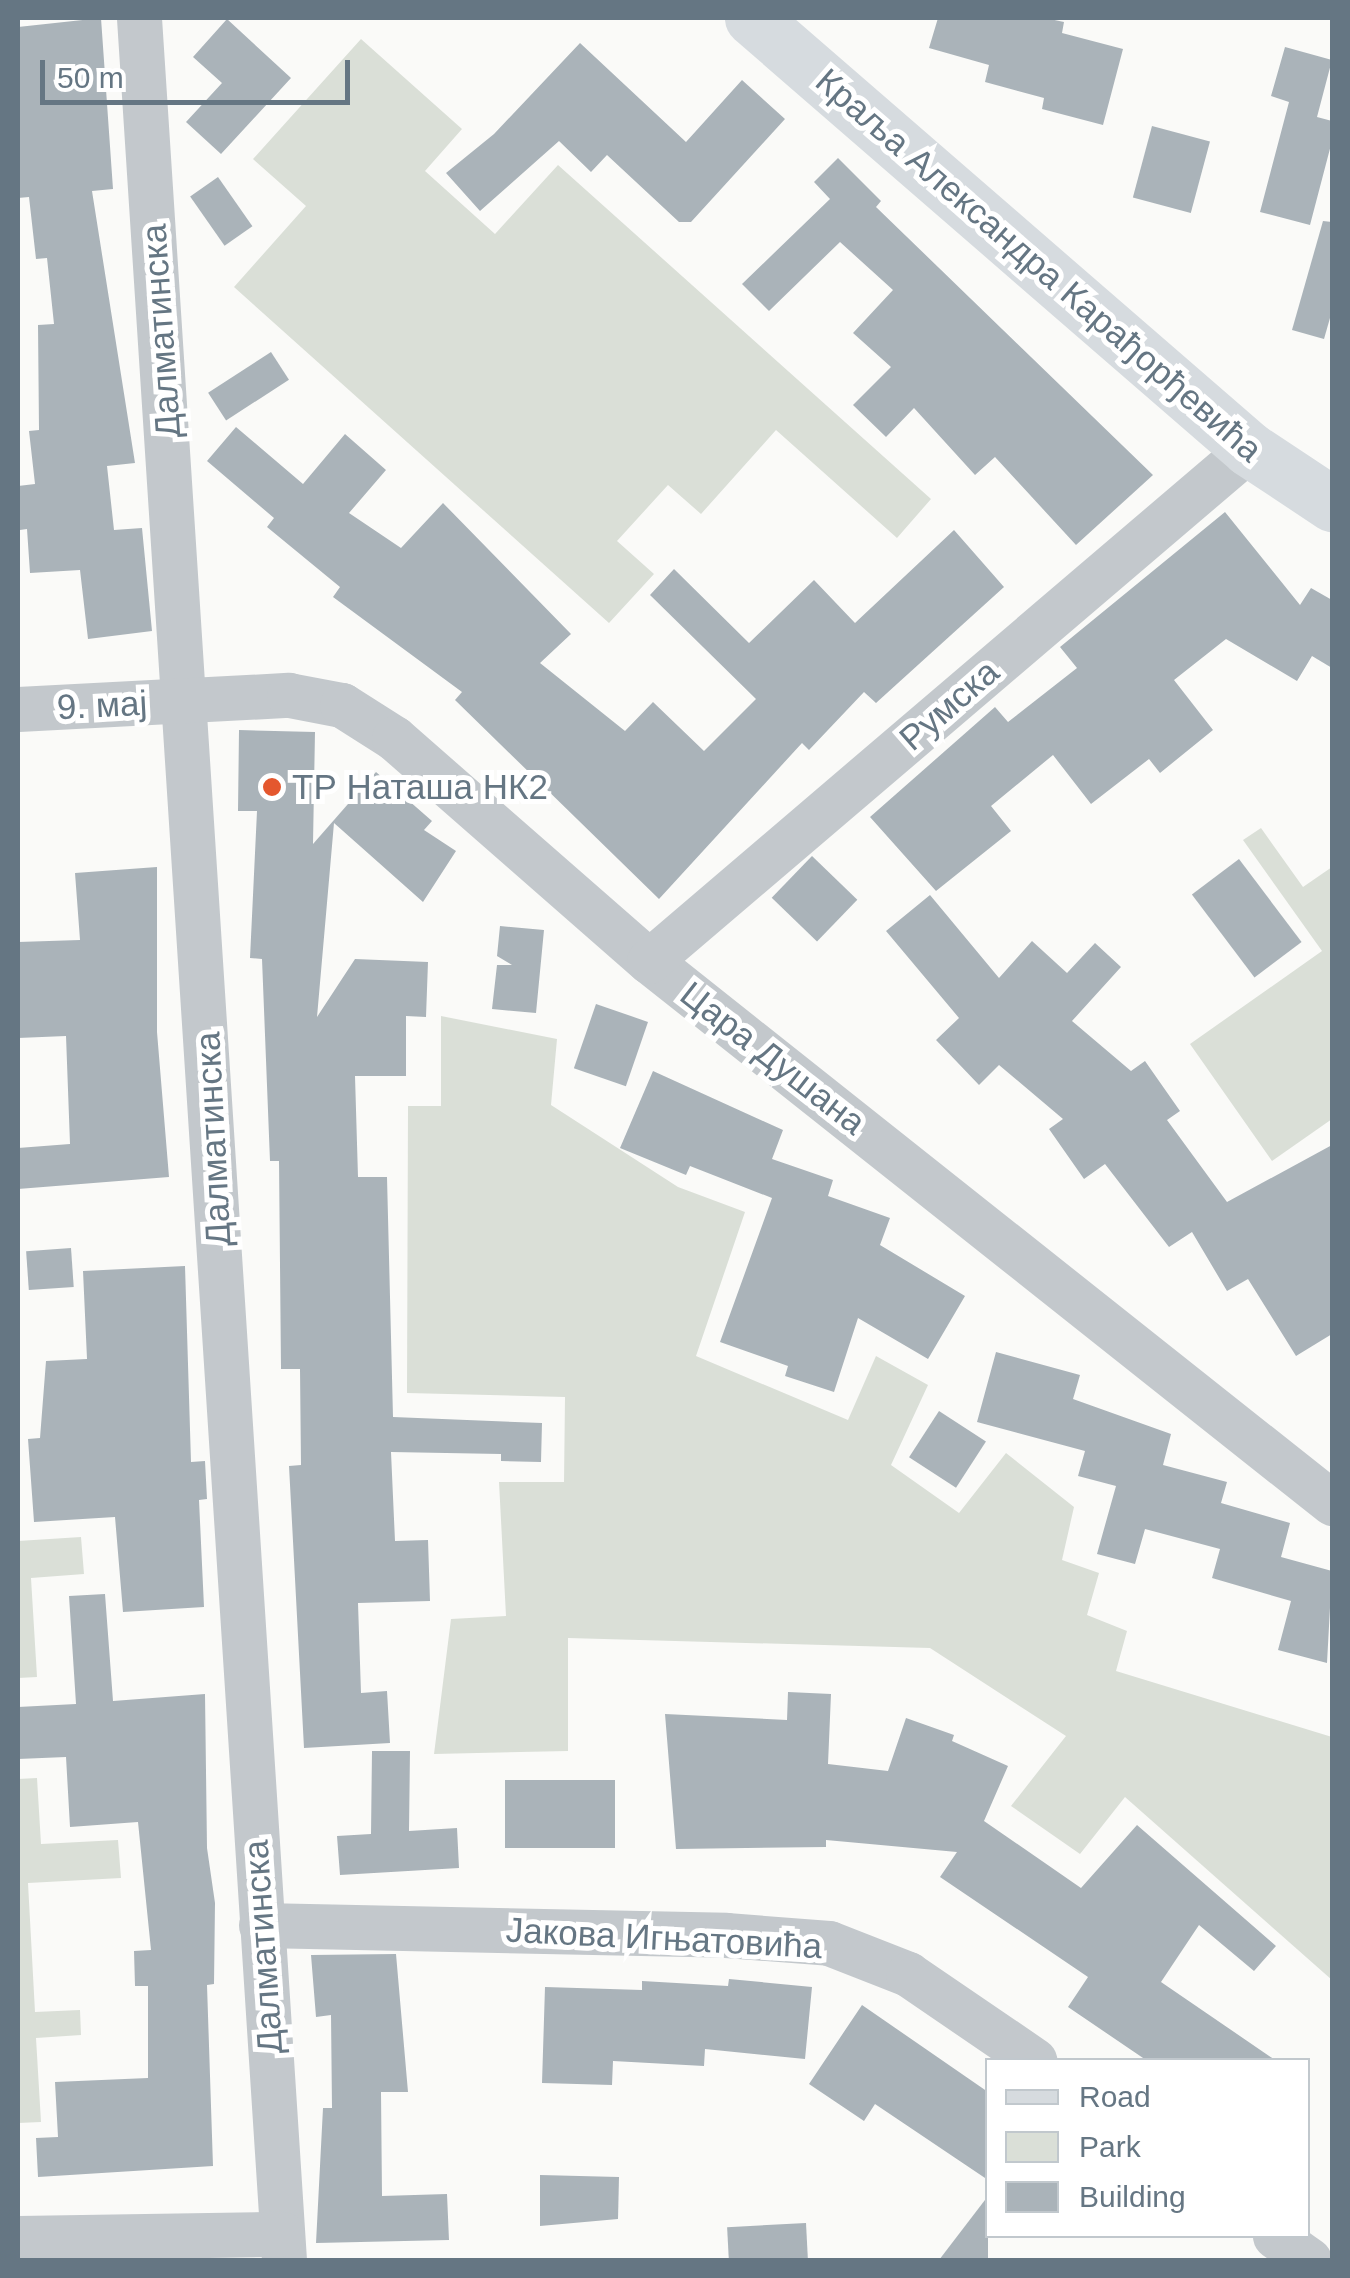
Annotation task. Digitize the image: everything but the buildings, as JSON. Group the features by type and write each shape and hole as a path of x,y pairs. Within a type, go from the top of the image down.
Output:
{"street":[{"name":"Далматинска","path":"139,18 283,2247"},
{"name":"Краља Александра Карађорђевића","path":"752,18 1249,449 1332,504"},
{"name":"Румска","path":"649,962 1249,449"},
{"name":"Цара Душана","path":"186,700 289,695 342,705 394,738 649,962 1332,1503"},
{"name":"9. мај","path":"18,709 186,700"},
{"name":"Јакова Игњатовића","path":"261,1925 829,1943 908,1974 1031,2058"},
{"path":"18,2238 283,2247"},
{"path":"1278,2238 1310,2260"}],"green space":[{"path":"361,39 462,129 425,171 495,234 558,165 931,499 897,538 776,430 701,514 668,485 617,541 654,574 609,623 234,287 306,206 253,159"},
{"path":"1261,828 1303,887 1332,867 1332,1119 1272,1161 1190,1044 1322,951 1243,840"},
{"path":"441,1016 557,1039 551,1105 678,1187 745,1212 696,1356 848,1420 876,1356 928,1385 891,1465 959,1513 1006,1453 1074,1507 1062,1560 1099,1573 1087,1615 1127,1631 1116,1671 1332,1737 1332,1980 1125,1797 1080,1854 1011,1806 1066,1736 930,1648 568,1638 568,1751 434,1754 451,1619 506,1616 499,1482 564,1482 565,1397 407,1393 408,1106 441,1106"},
{"path":"81,1537 84,1574 31,1578 37,1677 18,1678 18,1541"},
{"path":"37,1778 41,1844 118,1840 121,1878 28,1883 35,2012 80,2010 81,2035 36,2038 41,2122 18,2123 18,1779"}],"place":[{"name":"ТР Наташа НК2","path":"272,787"}]}
